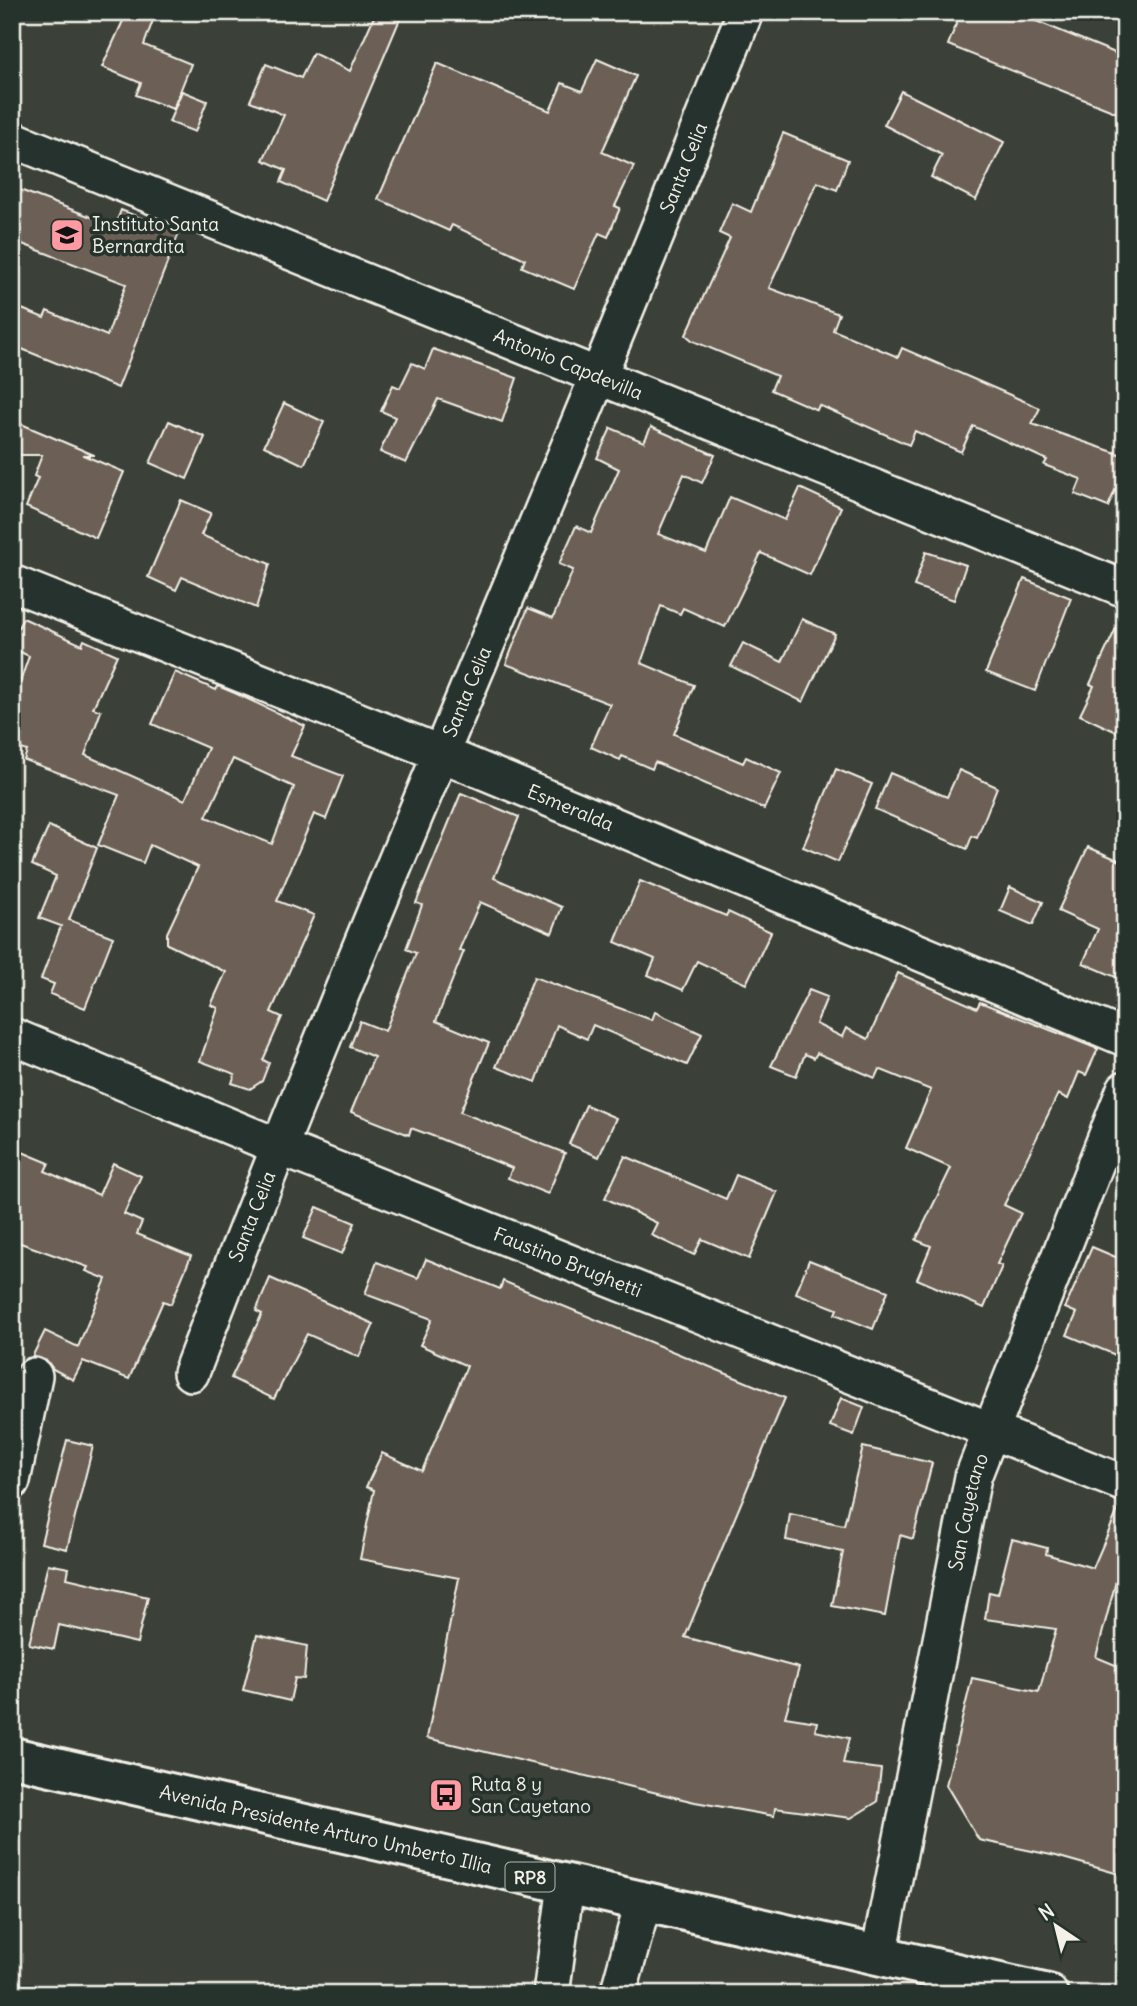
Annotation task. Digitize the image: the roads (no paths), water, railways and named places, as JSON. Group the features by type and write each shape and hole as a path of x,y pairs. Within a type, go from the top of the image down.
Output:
{"main road":[{"name":"Avenida Presidente Arturo Umberto Illia","path":"12,1757 1048,1994"}],"street":[{"name":"Santa Celia","path":"191,1373 277,1146 442,754 745,12"},
{"name":"Antonio Capdevilla","path":"12,139 1125,589"},
{"name":"Esmeralda","path":"12,583 442,754 1125,1038"},
{"name":"Faustino Brughetti","path":"12,1036 277,1146 1125,1484"},
{"name":"San Cayetano","path":"879,1955 973,1477 989,1430 1125,1090"},
{"path":"12,1481 34,1376"},
{"path":"551,1994 566,1885"},
{"path":"618,1994 643,1903"}],"place":[{"name":"Instituto Santa Bernardita","path":"67,235"},
{"name":"Ruta 8 y San Cayetano","path":"446,1795"}]}
